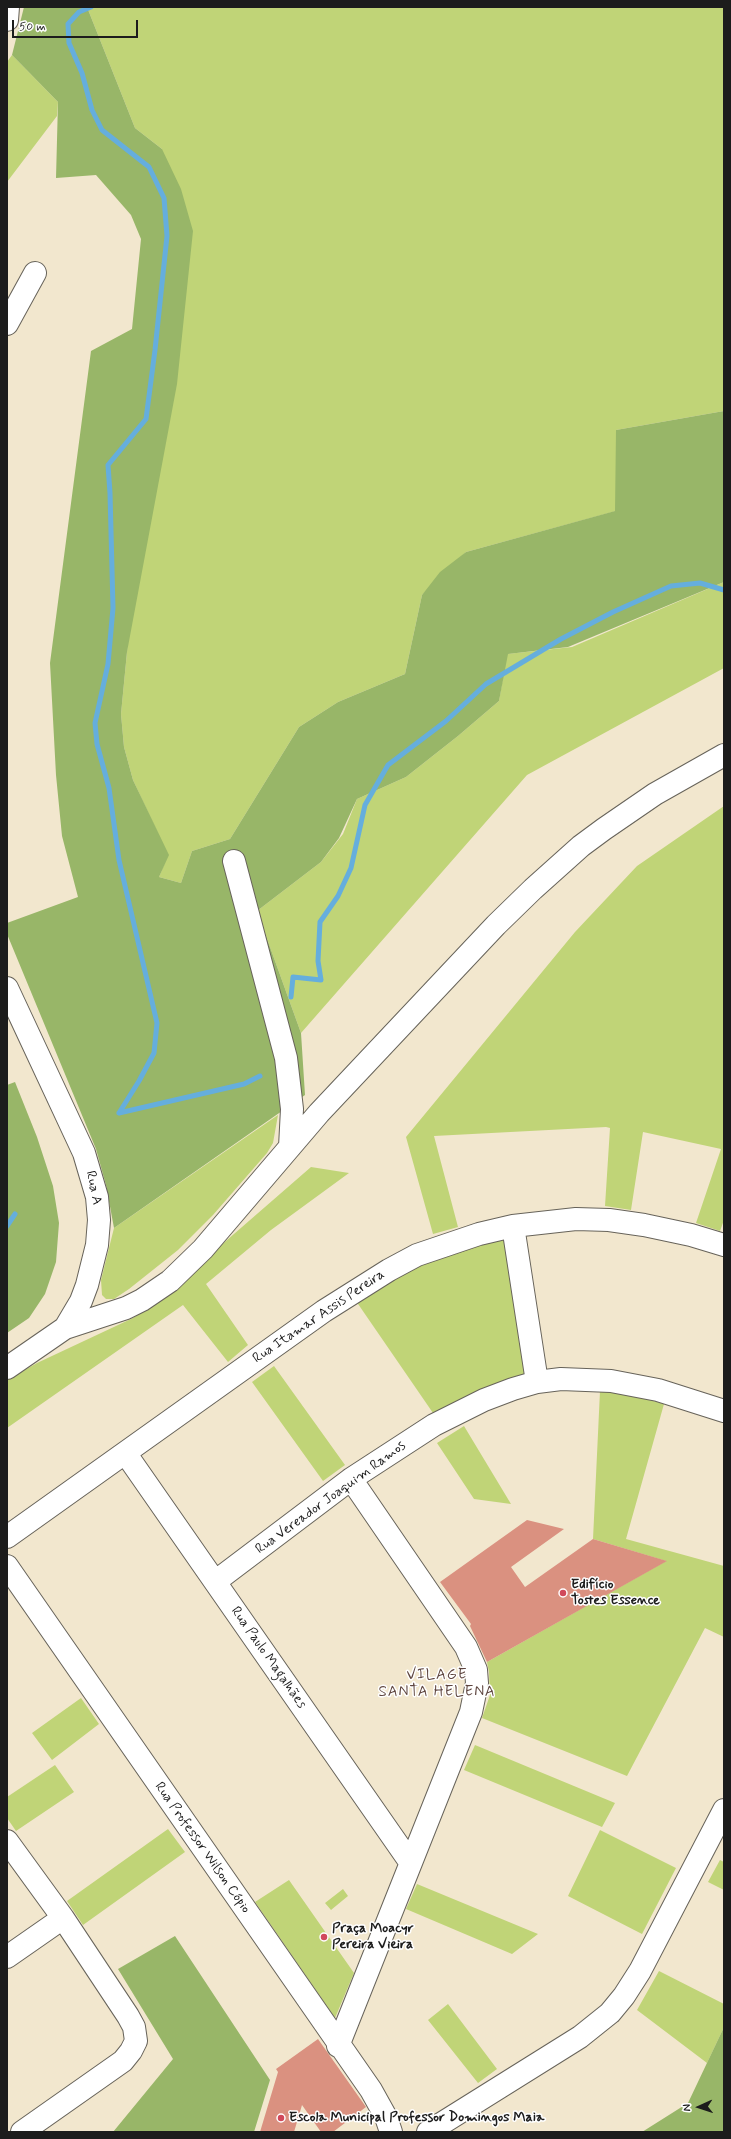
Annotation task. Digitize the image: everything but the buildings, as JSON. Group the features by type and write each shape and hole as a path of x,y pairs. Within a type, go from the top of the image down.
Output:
{"street":[{"path":"7,20 8,7"},
{"path":"7,324 35,273"},
{"path":"65,1328 126,1308 142,1300 170,1281 203,1249 320,1113 496,925 558,866 604,829 655,794 724,755"},
{"path":"234,860 286,1058 292,1109 290,1147"},
{"name":"Rua A","path":"7,988 84,1153 97,1197 99,1220 93,1266 81,1301 65,1328 7,1368"},
{"name":"Rua Itamar Assis Pereira","path":"7,1537 126,1454 324,1311 389,1270 417,1255 445,1244 513,1226 576,1219 609,1220 691,1235 724,1245"},
{"path":"513,1226 537,1382"},
{"name":"Rua Vereador Joaquim Ramos","path":"216,1581 351,1480 450,1416 494,1396 537,1382 587,1379 611,1381 658,1390 724,1411"},
{"name":"Rua Paulo Magalhães","path":"126,1454 216,1581 410,1862"},
{"path":"338,2046 471,1712 477,1683 476,1670 466,1646 351,1480"},
{"name":"Rua Professor Wilson Cópio","path":"7,1566 338,2046 375,2097 391,2132"},
{"path":"428,2132 580,2037 610,2013 624,1996 640,1971 724,1810"},
{"path":"7,1840 128,2016 134,2027 136,2041 131,2051 123,2060 22,2132"},
{"path":"7,1957 62,1918"}],"green space":[{"path":"24,7 87,7 135,128 162,149 181,189 193,231 177,384 127,652 121,714 124,747 133,780 169,855 159,877 181,883 192,851 230,839 299,727 338,702 405,674 422,595 440,572 466,552 615,511 616,430 724,411 724,582 568,647 508,654 499,701 406,777 357,799 339,838 321,862 257,911 301,1033 305,1095 114,1228 106,1185 96,1149 7,934 7,923 78,897 62,836 56,775 50,663 91,351 132,329 141,239 131,215 96,175 56,178 58,102 12,55"},
{"path":"87,7 724,7 724,411 616,430 616,511 466,552 422,595 405,674 338,702 299,727 230,839 192,851 181,883 159,877 168,855 133,780 124,747 121,714 127,652 162,149 135,128"},
{"path":"12,55 58,102 57,116 7,182 7,62"},
{"path":"724,582 724,668 527,775 301,1033 257,911 321,862 343,834 357,799 406,777 499,701 507,654 572,647"},
{"path":"724,806 724,1220 720,1231 696,1223 721,1149 643,1132 631,1210 605,1206 610,1128 606,1127 434,1136 458,1227 433,1234 406,1137 575,932 637,866"},
{"path":"15,1082 37,1137 53,1186 59,1223 56,1262 45,1294 29,1318 7,1333 7,1085"},
{"path":"278,1115 273,1143 267,1153 213,1215 178,1250 129,1289 114,1299 106,1299 102,1295 101,1280 114,1228"},
{"path":"311,1167 349,1173 271,1230 206,1284 248,1345 228,1362 183,1305 7,1428 7,1380 37,1363 133,1318 147,1309 185,1281 219,1247"},
{"path":"504,1236 527,1375 471,1395 433,1413 356,1301 386,1282 430,1260"},
{"path":"274,1366 345,1465 323,1481 252,1382"},
{"path":"600,1391 633,1395 664,1404 626,1539 724,1566 724,1637 705,1628 627,1776 482,1718 490,1695 487,1662 666,1561 593,1539"},
{"path":"464,1426 511,1504 474,1499 437,1443"},
{"path":"81,1698 99,1724 52,1760 32,1733"},
{"path":"475,1745 615,1803 602,1827 464,1770"},
{"path":"55,1765 74,1792 16,1831 7,1818 7,1797"},
{"path":"168,1829 185,1852 83,1925 67,1901"},
{"path":"600,1830 676,1868 642,1934 568,1896"},
{"path":"720,1860 724,1862 724,1890 708,1882"},
{"path":"289,1880 354,1973 335,2018 255,1902"},
{"path":"417,1884 538,1934 512,1954 406,1909"},
{"path":"343,1889 348,1896 331,1910 325,1903"},
{"path":"175,1936 270,2080 254,2132 113,2132 173,2059 118,1969"},
{"path":"659,1971 724,2004 724,2027 707,2063 637,2010"},
{"path":"448,2004 497,2069 478,2083 428,2020"},
{"path":"724,2027 724,2132 642,2132 688,2103"}],"waterway":[{"path":"91,7 79,12 68,24 69,43 82,73 92,110 102,130 149,167 164,198 167,236 146,419 108,465 113,608 108,664 95,723 97,744 109,788 119,860 157,1023 154,1053 119,1113"},
{"path":"291,997 293,977 321,980 318,961 320,922 338,896 351,868 365,805 388,765 446,721 486,684 561,639 613,612 671,586 700,583 724,590"},
{"path":"119,1113 244,1084 260,1076"},
{"path":"7,1226 15,1214"}],"place":[{"name":"Edifício Tostes Essence","path":"563,1593"},
{"name":"Praça Moacyr Pereira Vieira","path":"324,1937"},
{"name":"Escola Municipal Professor Domingos Maia","path":"281,2118"}],"district":[{"name":"VILAGE SANTA HELENA","path":"437,1684"}]}
